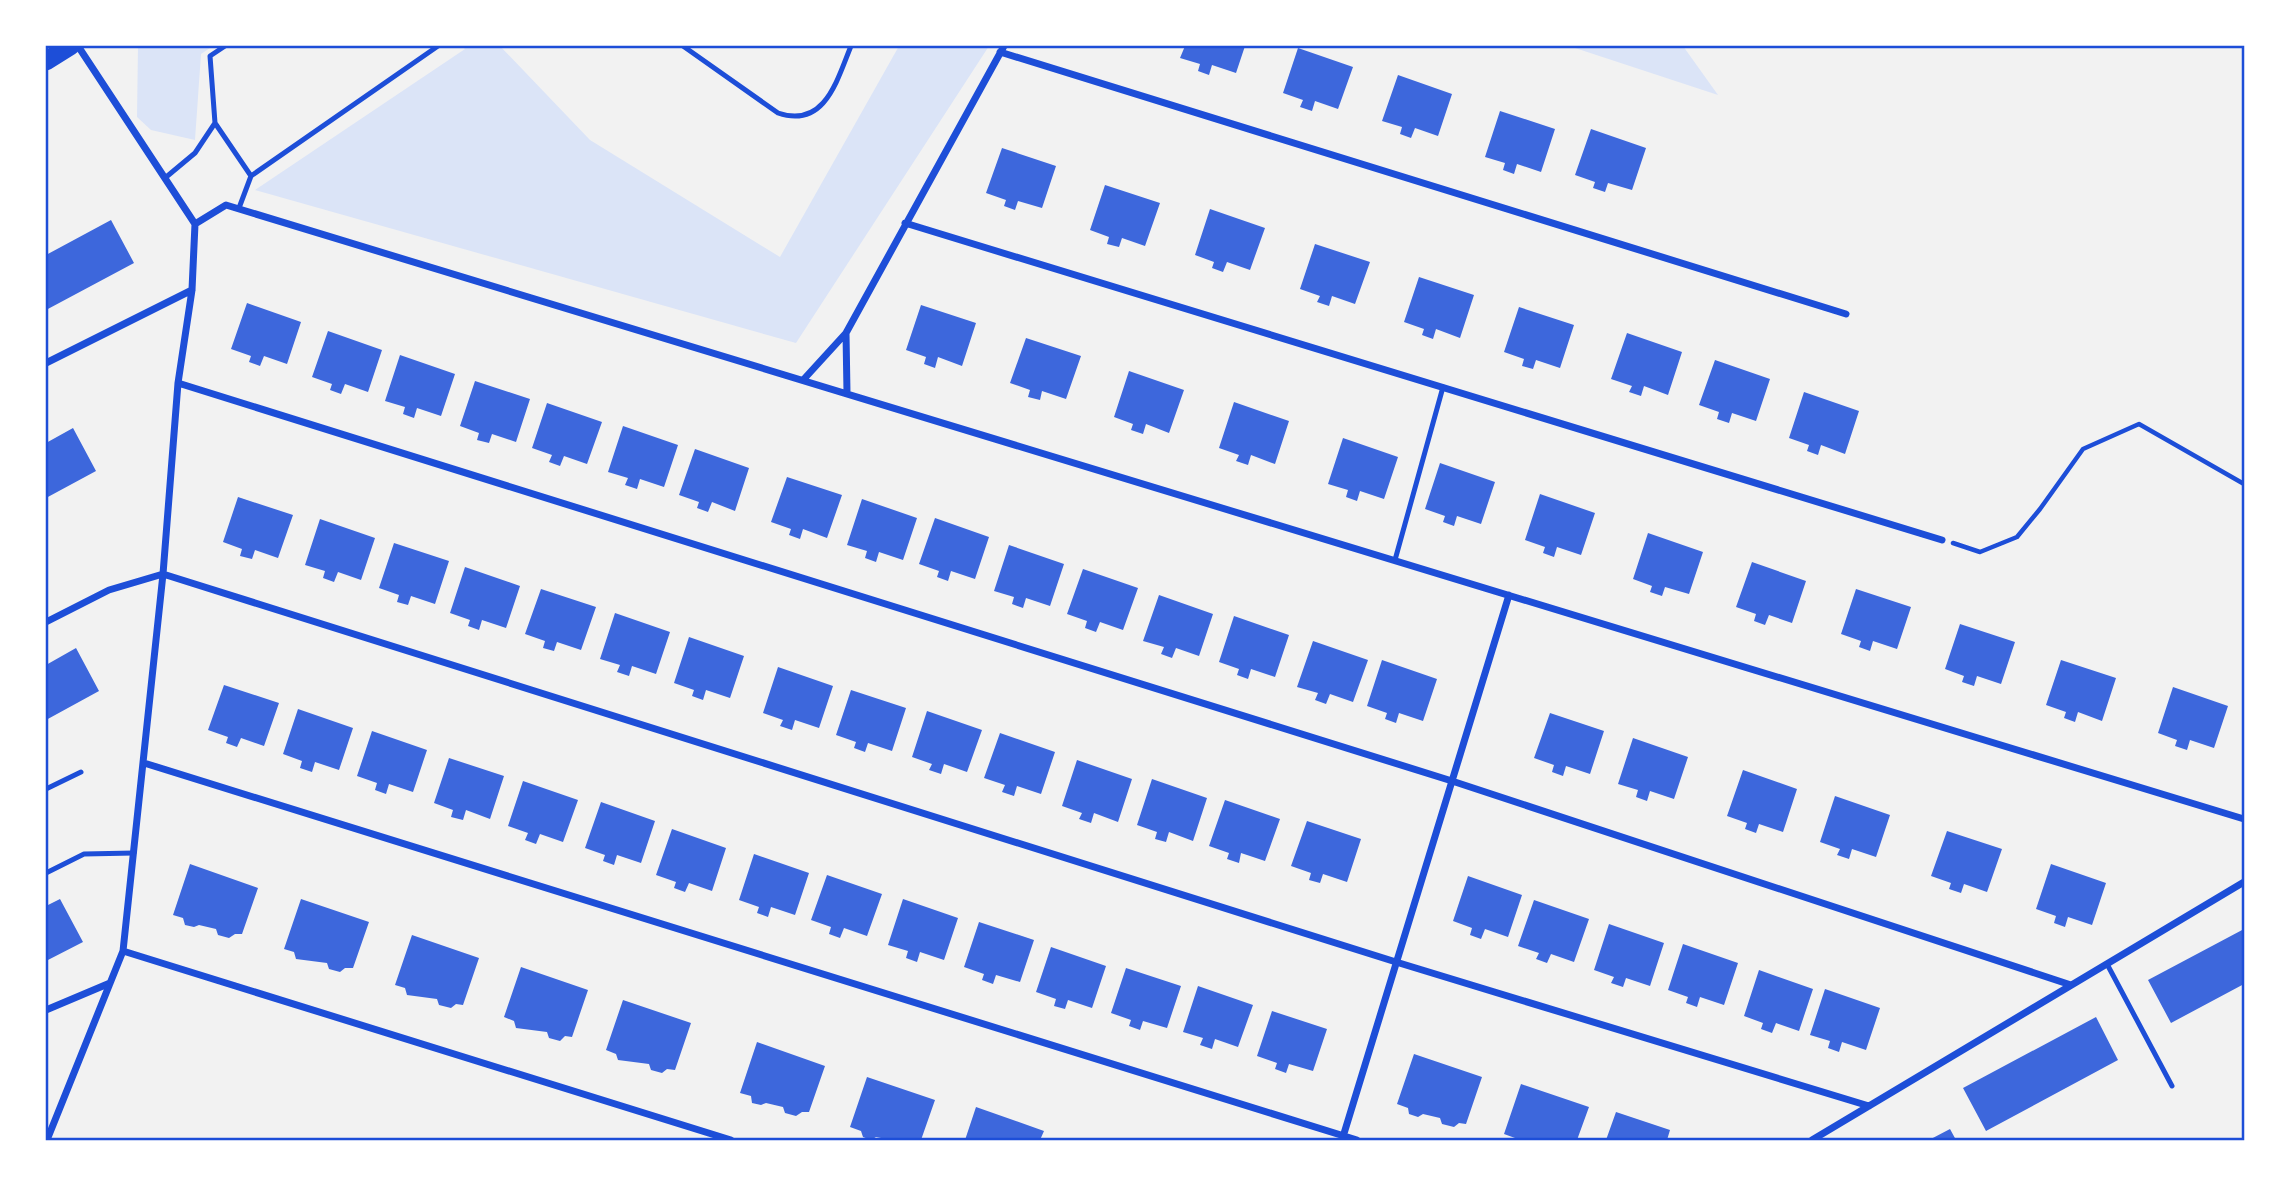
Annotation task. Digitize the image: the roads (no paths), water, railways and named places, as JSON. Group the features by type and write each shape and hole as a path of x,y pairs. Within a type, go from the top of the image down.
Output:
{"highway":[{"path":"46,61 71,46"}],"street":[{"path":"47,1140 122,951 163,574 178,383 192,290 195,224 78,46"},
{"path":"804,379 846,333 1002,49 1846,314"},
{"path":"195,224 226,205 239,208 2245,819"},
{"path":"905,223 1942,540"},
{"path":"46,363 192,290"},
{"path":"846,333 847,393"},
{"path":"178,383 1452,780 2071,985"},
{"path":"46,622 109,590 163,574 1396,962 1869,1106"},
{"path":"1343,1138 1509,595"},
{"path":"144,763 1343,1138 1357,1140"},
{"path":"1812,1140 2245,882"},
{"path":"122,951 730,1140"},
{"path":"46,1010 110,983"}],"lane":[{"path":"225,46 210,56 215,122 251,176"},
{"path":"239,208 251,176 438,46"},
{"path":"683,46 778,113 796,117 816,111 824,103 851,46"},
{"path":"165,178 195,153 215,122"},
{"path":"1395,560 1443,387"},
{"path":"46,789 81,772"},
{"path":"46,873 84,855 134,853"},
{"path":"2107,964 2172,1086"}]}
